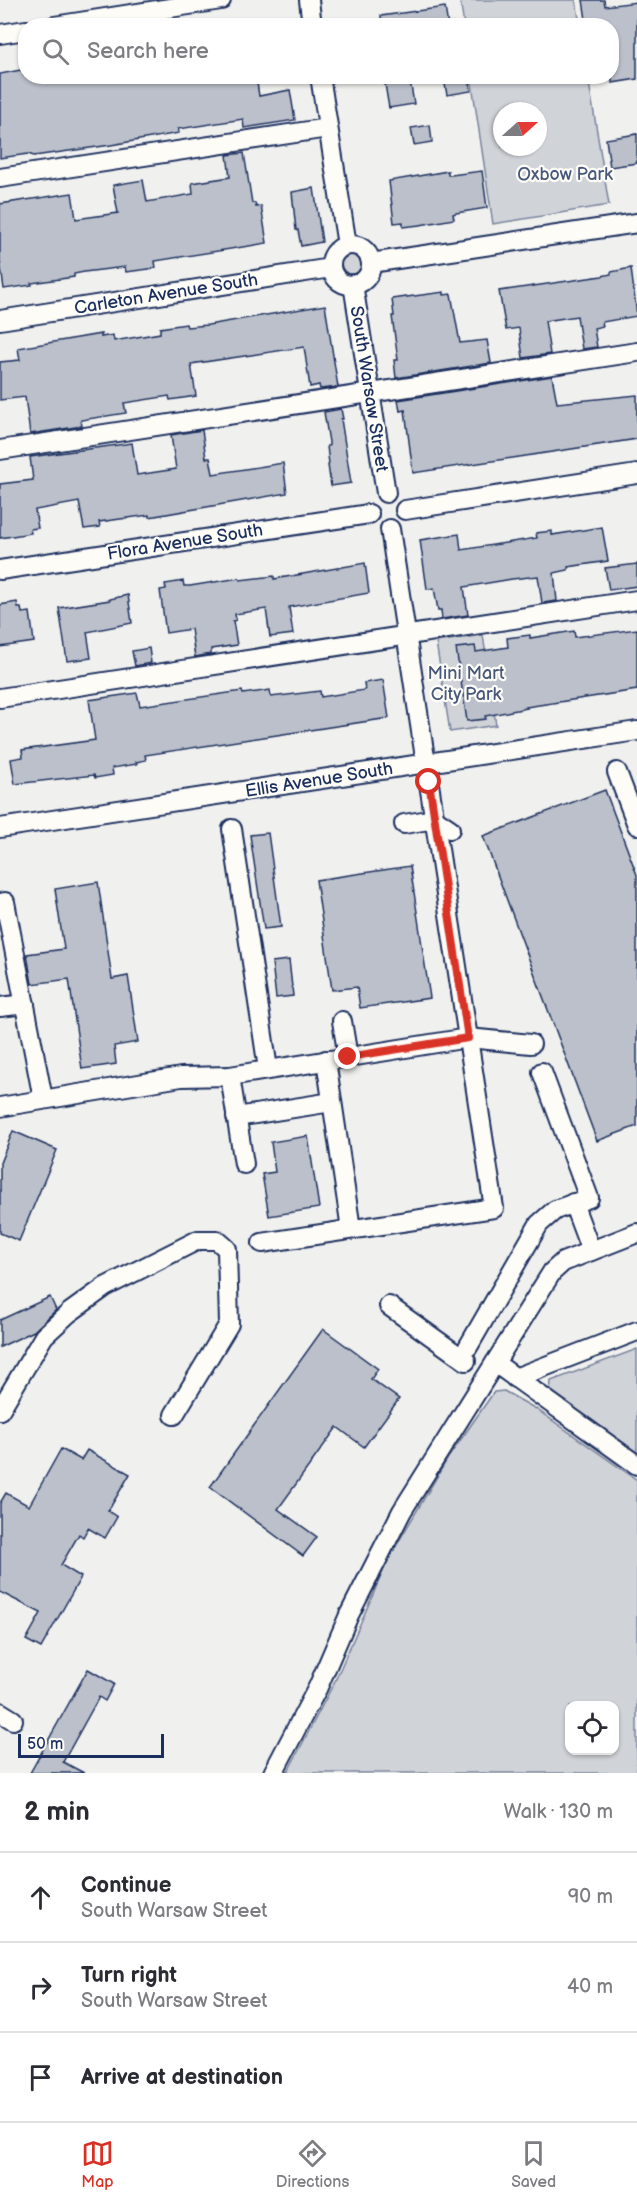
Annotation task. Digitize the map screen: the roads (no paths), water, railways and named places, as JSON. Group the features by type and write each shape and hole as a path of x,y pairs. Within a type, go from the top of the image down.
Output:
{"street":[{"path":"105,18 221,0"},
{"path":"309,0 311,18"},
{"path":"0,34 18,31"},
{"path":"321,84 347,245"},
{"path":"0,178 328,128"},
{"path":"371,262 637,223"},
{"path":"347,245 360,246 365,250 371,262 368,276 363,281 353,284 343,284 338,280 330,263 336,251 347,245"},
{"name":"Carleton Avenue South","path":"0,320 331,268"},
{"name":"South Warsaw Street","path":"353,284 386,493"},
{"path":"0,450 637,352"},
{"path":"405,510 637,474"},
{"path":"386,493 400,498 405,510 403,521 390,529 381,529 376,526 369,514 370,505 374,499 386,493"},
{"name":"Flora Avenue South","path":"0,570 369,514"},
{"path":"262,1243 494,1208 471,1090 468,1038 443,824 426,764 390,529"},
{"path":"0,698 637,600"},
{"name":"Ellis Avenue South","path":"0,828 637,731"},
{"path":"617,772 637,825"},
{"path":"404,824 443,824"},
{"path":"232,829 267,1069"},
{"path":"0,903 4,902 43,1100"},
{"path":"0,1007 25,1004"},
{"path":"342,1022 348,1057"},
{"path":"0,1107 181,1077 230,1076 468,1038 531,1044"},
{"path":"326,1060 351,1229"},
{"path":"389,1306 467,1354 539,1224 555,1210 589,1198 542,1072"},
{"path":"230,1076 244,1164"},
{"path":"236,1117 332,1102"},
{"path":"573,1203 591,1251"},
{"path":"273,1773 318,1687 349,1615 402,1510 552,1272 563,1262 637,1233"},
{"path":"0,1410 44,1336 69,1313 105,1287 198,1240 217,1240 227,1250 229,1324 174,1415"},
{"path":"515,1378 637,1331"},
{"path":"495,1363 637,1465"}],"park label":[{"name":"Oxbow Park","path":"565,174"},
{"name":"Mini Mart City Park","path":"466,683"}]}
